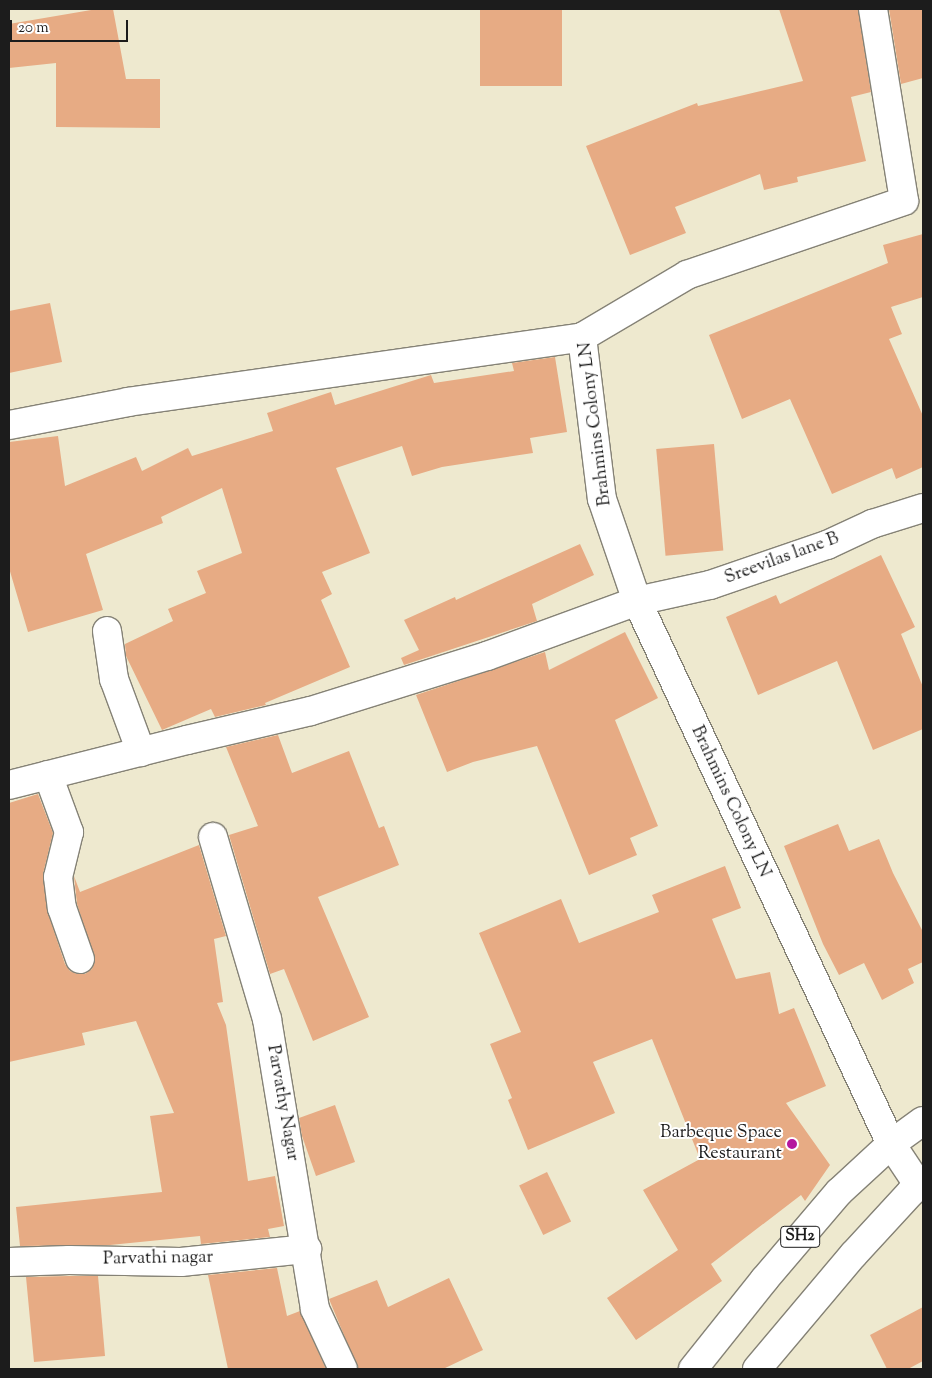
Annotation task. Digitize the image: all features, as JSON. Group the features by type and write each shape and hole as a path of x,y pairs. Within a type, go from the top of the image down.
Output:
{"street":[{"name":"Brahmins Colony LN","path":"873,9 904,201 687,275 582,336 602,499 637,601 891,1144 921,1184"},
{"path":"9,425 128,402 582,336"},
{"name":"Sreevilas lane B","path":"9,785 311,711 487,656 637,601 710,585 827,545 872,524 923,508"},
{"path":"107,631 114,679 141,752"},
{"path":"48,775 69,832 58,877 62,908 80,959"},
{"name":"Parvathy Nagar","path":"213,837 267,1019 316,1308 343,1369"},
{"name":"SH2","path":"693,1369 764,1280 839,1192 891,1144 923,1121"},
{"path":"757,1369 854,1254 921,1184"},
{"name":"Parvathi nagar","path":"9,1262 68,1260 181,1262 307,1249"}],"building":[{"path":"97,9 113,9 126,79 160,79 160,128 56,127 56,63 9,68 9,24"},
{"path":"480,9 562,9 562,86 480,86"},
{"path":"779,9 858,9 871,92 851,97 866,161 797,177 798,182 764,190 760,174 675,207 686,233 630,255 586,146 697,103 698,106 803,81"},
{"path":"889,9 923,9 923,78 901,84"},
{"path":"923,234 923,297 891,307 902,334 889,339 923,416 923,467 896,479 892,468 832,494 790,399 742,419 709,335 888,263 883,245"},
{"path":"50,303 62,362 9,373 9,311"},
{"path":"555,357 567,432 530,438 533,453 442,467 412,476 402,446 336,468 370,553 322,572 332,594 321,600 350,667 265,703 266,705 215,717 211,709 162,730 126,656 125,644 173,621 168,609 206,593 197,571 242,553 222,488 161,517 163,523 86,554 103,610 28,632 9,568 9,442 58,436 65,486 136,457 142,471 188,448 192,456 273,431 267,413 331,392 335,405 431,375 434,383 514,371 512,363"},
{"path":"714,444 723,551 666,556 656,449"},
{"path":"580,544 594,575 532,604 537,621 404,665 401,658 419,650 404,620 455,597 456,600"},
{"path":"881,555 915,627 901,634 923,687 923,729 873,750 837,661 758,695 726,617 776,595 780,604"},
{"path":"625,632 658,698 615,720 658,826 630,838 637,855 589,875 537,746 473,762 447,772 416,695 545,652 549,670"},
{"path":"278,735 292,773 349,751 379,828 384,826 399,865 318,897 369,1017 313,1041 284,969 270,974 229,835 258,826 226,747"},
{"path":"38,794 53,833 43,874 47,910 65,964 70,971 77,974 85,974 92,969 95,961 77,904 74,876 80,892 199,845 226,936 214,939 223,1002 217,1003 226,1025 248,1181 275,1176 284,1226 268,1229 270,1237 201,1244 200,1236 110,1245 20,1246 16,1207 162,1192 150,1116 174,1113 136,1021 82,1033 85,1045 9,1062 9,803"},
{"path":"838,824 849,851 879,839 893,873 923,932 923,962 908,969 914,983 882,1000 864,963 839,975 823,944 784,846"},
{"path":"725,866 741,908 712,919 736,979 770,972 779,1014 794,1008 826,1086 786,1103 830,1165 805,1201 801,1195 711,1264 722,1281 636,1340 607,1298 678,1250 643,1190 700,1159 652,1039 593,1062 615,1113 528,1150 508,1100 512,1098 490,1044 521,1032 479,933 561,899 579,943 659,912 652,895"},
{"path":"335,1105 355,1162 316,1176 302,1136 299,1118"},
{"path":"547,1172 571,1221 543,1235 519,1186"},
{"path":"277,1268 287,1316 300,1311 326,1369 228,1369 208,1275"},
{"path":"98,1276 105,1356 34,1362 26,1277"},
{"path":"449,1278 483,1350 443,1369 358,1369 329,1299 377,1280 388,1307"},
{"path":"923,1307 923,1361 908,1369 887,1369 870,1335"}],"place":[{"name":"Barbeque Space Restaurant","path":"792,1144"}]}
